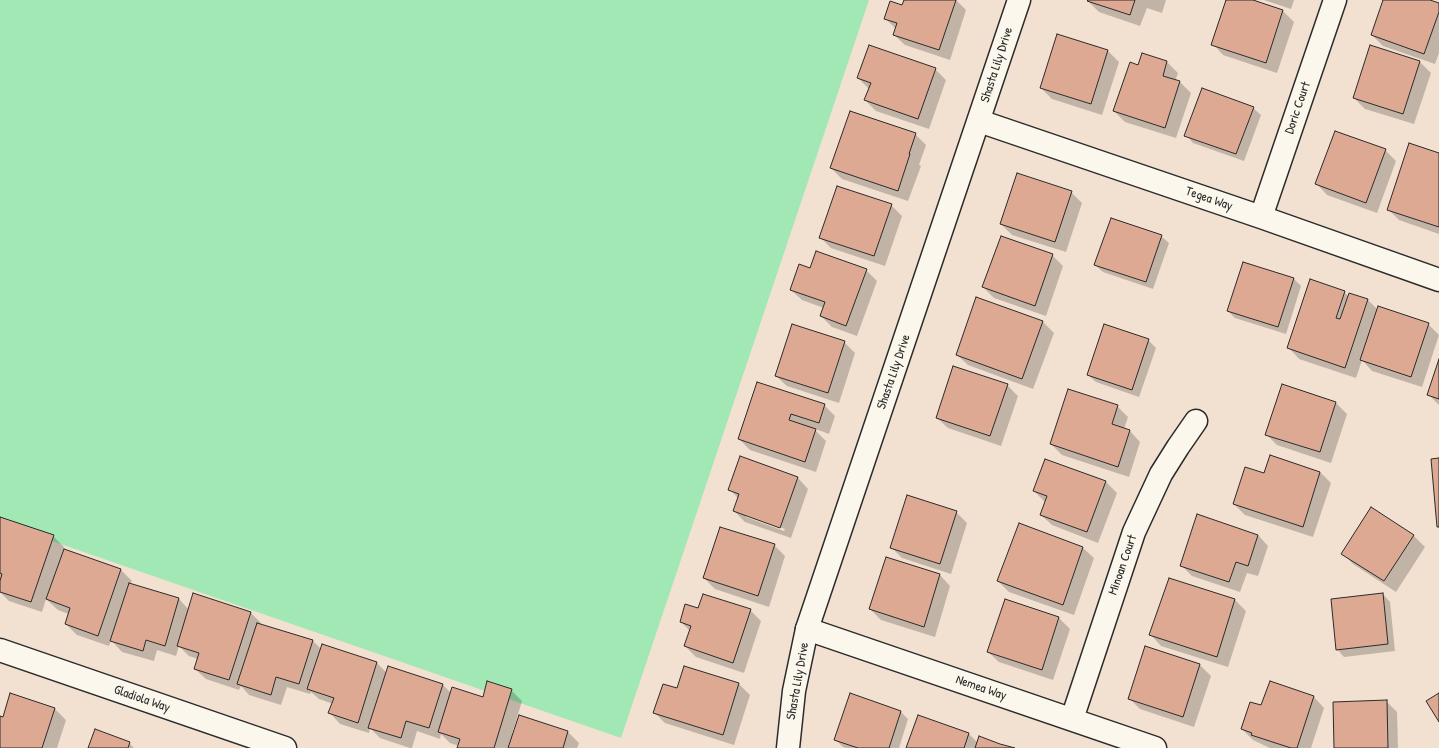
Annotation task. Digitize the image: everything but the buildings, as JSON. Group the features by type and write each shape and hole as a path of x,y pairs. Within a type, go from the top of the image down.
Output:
{"street":[{"name":"Shasta Lily Drive","path":"788,748 794,691 807,629 1019,0"},
{"name":"Doric Court","path":"1261,216 1335,0"},
{"name":"Tegea Way","path":"979,121 1261,216 1439,280"},
{"name":"Minoan Court","path":"1072,719 1134,532 1161,474 1196,421"},
{"name":"Nemea Way","path":"807,629 1155,748"},
{"name":"Gladiola Way","path":"0,650 285,748"}],"green space":[{"path":"0,0 869,0 621,738 0,523"}]}
